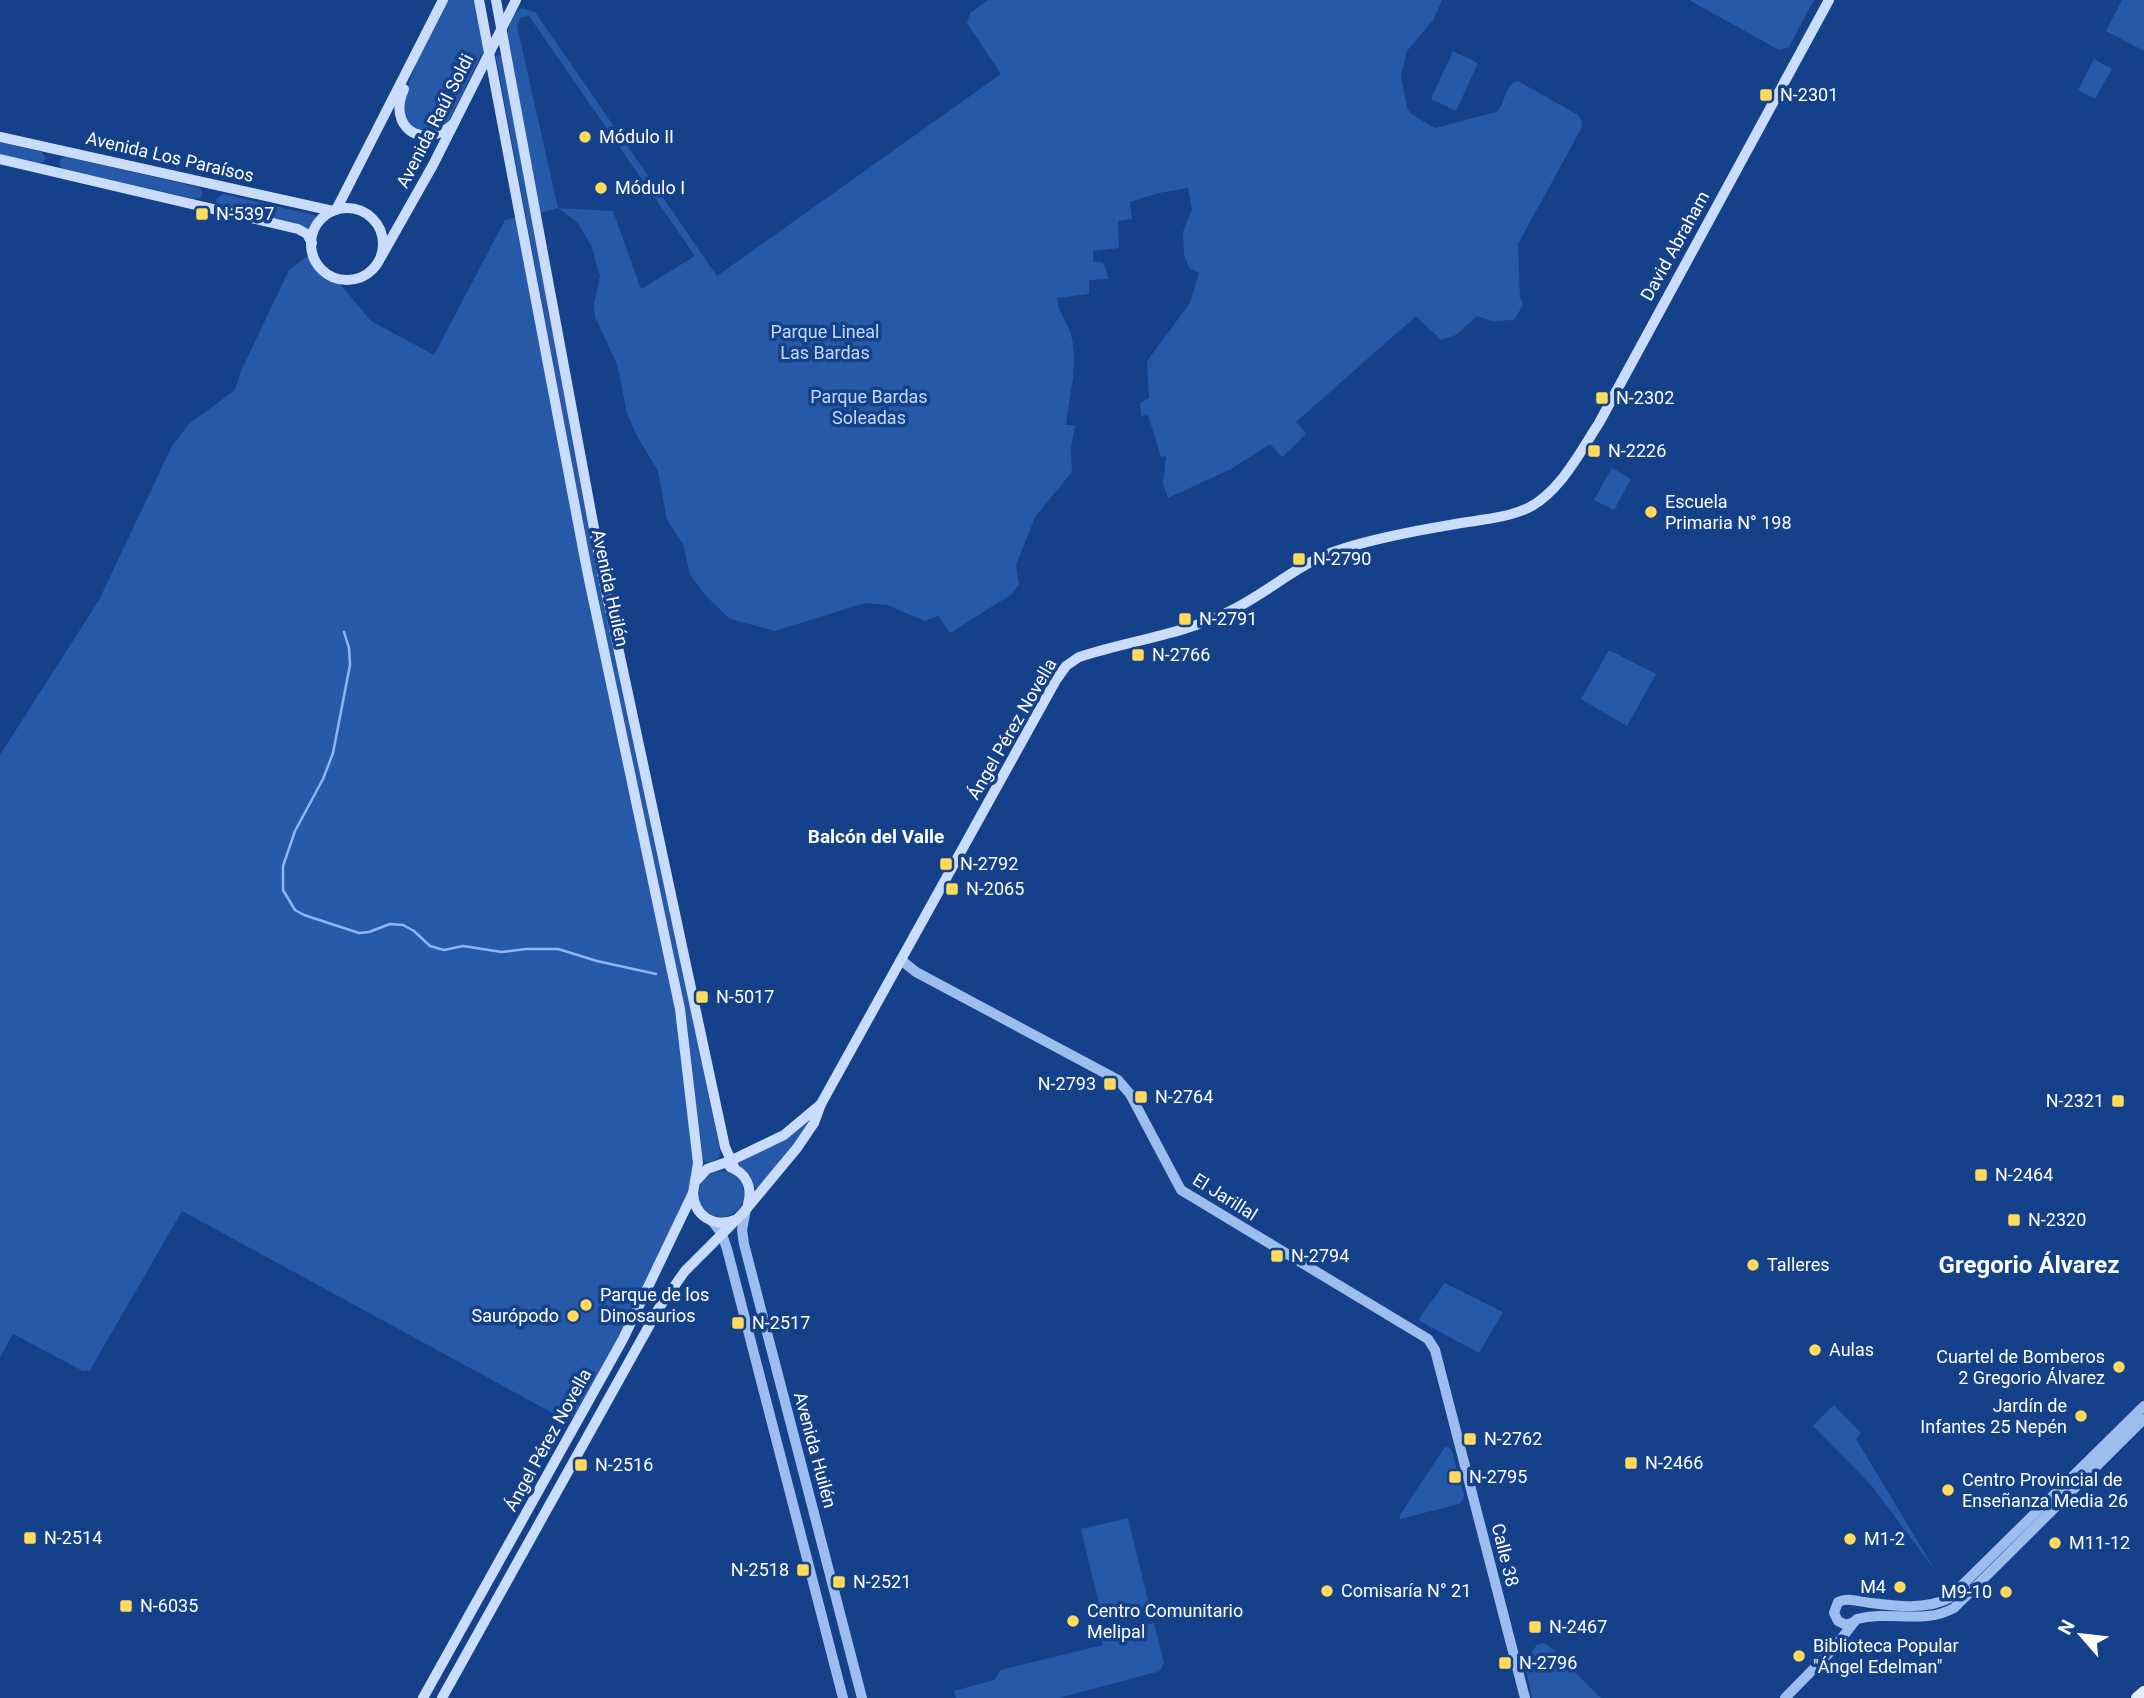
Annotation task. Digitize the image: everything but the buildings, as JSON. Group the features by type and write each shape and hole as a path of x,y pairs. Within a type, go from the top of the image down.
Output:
{"main road":[{"path":"312,243 318,223 335,210 443,0"},
{"name":"Avenida Huilén","path":"479,0 585,558 680,1009 697,1139 698,1163 694,1188"},
{"name":"Avenida Huilén","path":"496,0 603,577 725,1147 732,1165"},
{"name":"Avenida Raúl Soldi","path":"381,257 454,124 516,0"},
{"name":"David Abraham","path":"1540,500 1564,474 1599,423 1829,0"},
{"path":"413,60 400,101 400,113 404,123 414,134 425,137 439,134 454,124"},
{"path":"471,90 485,79 497,88"},
{"name":"Avenida Los Paraísos","path":"0,137 335,210 357,209 375,221 383,240 381,257"},
{"path":"0,159 298,229 307,234 319,265 337,278 349,280 360,277 371,271 381,257"},
{"name":"Ángel Pérez Novella","path":"442,1698 659,1308 685,1271 745,1210 804,1139 814,1123 821,1104 1056,680 1072,660 1206,622 1241,606 1309,564 1340,549 1430,528 1508,514 1527,509 1540,500"},
{"name":"Ángel Pérez Novella","path":"423,1698 612,1361 694,1188 707,1169 732,1165 784,1135 821,1104"},
{"path":"694,1188 696,1209 703,1217 713,1222 724,1223 745,1210 750,1188 742,1174 732,1165"},
{"path":"2137,1698 2144,1692"}],"street":[{"name":"El Jarillal","path":"901,960 916,972 1122,1083 1181,1190 1428,1339 1435,1350 1453,1420"},
{"name":"Avenida Huilén","path":"745,1210 744,1244 862,1698"},
{"path":"713,1222 722,1234"},
{"name":"Avenida Huilén","path":"722,1234 844,1698"},
{"path":"2144,1406 1949,1598 1925,1605 1884,1605 1841,1600 1835,1605 1834,1614 1842,1623 1872,1616 1931,1616 1954,1608 2144,1419"},
{"name":"Calle 38","path":"1453,1420 1525,1698"},
{"path":"1785,1698 1834,1648 1856,1620 1859,1610 1853,1601"}],"green space":[{"path":"449,0 475,0 484,49 447,125 423,134 404,120 405,94 416,64"},
{"name":"Parque Bardas Soleadas","path":"988,0 1442,0 1433,20 1407,51 1401,76 1411,114 1435,128 1496,112 1507,90 1518,81 1578,115 1582,121 1581,129 1518,244 1520,297 1523,305 1514,320 1492,321 1477,316 1456,335 1441,340 1416,316 1296,422 1306,434 1282,457 1270,444 1231,469 1168,498 1163,484 1166,456 1161,457 1148,415 1141,416 1140,403 1149,398 1147,361 1190,303 1199,273 1189,268 1184,254 1183,232 1192,209 1188,188 1130,202 1132,219 1118,221 1119,248 1093,251 1093,262 1103,262 1109,279 1089,280 1089,294 1057,298 1071,335 1074,357 1066,425 1075,425 1071,448 1072,472 1035,517 1016,565 1019,584 1012,594 950,633 938,616 925,621 887,605 865,603 775,631 730,619 707,597 690,575 683,544 667,520 658,471 627,413 617,364 595,317 594,304 600,276 591,245 577,222 558,208 539,213 507,35 510,23 516,12 522,8 535,12 717,276 1001,74 967,23 970,13","holes":["529,16 695,256 641,289 613,211 558,208 517,26 521,17"]},
{"path":"1689,0 1814,0 1789,47 1779,50"},
{"path":"2122,0 2144,0 2144,51 2106,31"},
{"path":"1453,51 1478,63 1456,111 1431,99"},
{"path":"498,54 502,56 720,1152 719,1158 709,1163 703,1160 687,1023 591,565 496,57"},
{"path":"2094,59 2112,69 2095,99 2078,90"},
{"path":"0,142 41,152 46,158 39,163 0,154"},
{"path":"67,157 197,187 202,194 195,199 64,169 59,165 61,158"},
{"path":"223,194 317,217 309,230 218,205 216,199"},
{"path":"516,217 676,1012 694,1153 690,1188 611,1352 574,1416 567,1419 182,1211 90,1370 83,1371 13,1334 0,1357 0,755 99,600 172,446 189,424 235,390 241,371 289,270 313,252 371,321 434,355 505,220"},
{"path":"1612,468 1631,479 1614,510 1594,500"},
{"path":"1609,650 1656,674 1627,726 1581,699"},
{"path":"811,1117 808,1127 758,1188 755,1188 739,1161"},
{"path":"721,1171 737,1178 744,1194 737,1210 721,1217 705,1210 698,1194 705,1178"},
{"path":"1445,1283 1503,1312 1479,1353 1418,1320"},
{"path":"1834,1405 1861,1433 1856,1439 1935,1570 1871,1485 1813,1426"},
{"path":"1445,1447 1452,1452 1463,1500 1459,1504 1400,1519 1400,1515"},
{"path":"1128,1518 1150,1609 1103,1621 1081,1529"},
{"path":"1154,1623 1164,1663 1160,1671 1059,1698 956,1698 954,1691 994,1680 1001,1670 1103,1645 1101,1636"},
{"path":"1543,1643 1601,1698 1532,1698 1524,1661 1537,1645"}],"waterway":[{"path":"344,632 350,665 333,753 323,779 295,831 283,866 283,890 295,910 359,933 390,924 403,925 430,946 444,950 463,946 502,952 558,949 656,974"}],"place":[{"name":"N-2301","path":"1766,95"},
{"name":"Módulo II","path":"585,137"},
{"name":"Módulo I","path":"601,188"},
{"name":"N-5397","path":"202,214"},
{"name":"N-2302","path":"1602,398"},
{"name":"N-2226","path":"1594,451"},
{"name":"Escuela Primaria N° 198","path":"1651,512"},
{"name":"N-2790","path":"1299,559"},
{"name":"N-2791","path":"1185,619"},
{"name":"N-2766","path":"1138,655"},
{"name":"N-2792","path":"946,864"},
{"name":"N-2065","path":"952,889"},
{"name":"N-5017","path":"702,997"},
{"name":"N-2793","path":"1110,1084"},
{"name":"N-2764","path":"1141,1097"},
{"name":"N-2321","path":"2118,1101"},
{"name":"N-2464","path":"1981,1175"},
{"name":"N-2320","path":"2014,1220"},
{"name":"N-2794","path":"1277,1256"},
{"name":"Talleres","path":"1753,1265"},
{"name":"Parque de los Dinosaurios","path":"586,1305"},
{"name":"Saurópodo","path":"573,1316"},
{"name":"N-2517","path":"738,1323"},
{"name":"Aulas","path":"1815,1350"},
{"name":"Cuartel de Bomberos 2 Gregorio Álvarez","path":"2119,1367"},
{"name":"Jardín de Infantes 25 Nepén","path":"2081,1416"},
{"name":"N-2762","path":"1470,1439"},
{"name":"N-2466","path":"1631,1463"},
{"name":"N-2516","path":"581,1465"},
{"name":"N-2795","path":"1455,1477"},
{"name":"Centro Provincial de Enseñanza Media 26","path":"1948,1490"},
{"name":"N-2514","path":"30,1538"},
{"name":"M1-2","path":"1850,1539"},
{"name":"M11-12","path":"2055,1543"},
{"name":"N-2518","path":"803,1570"},
{"name":"N-2521","path":"839,1582"},
{"name":"M4","path":"1900,1587"},
{"name":"Comisaría N° 21","path":"1327,1591"},
{"name":"M9-10","path":"2006,1592"},
{"name":"N-6035","path":"126,1606"},
{"name":"Centro Comunitario Melipal","path":"1073,1621"},
{"name":"N-2467","path":"1535,1627"},
{"name":"Biblioteca Popular \"Ángel Edelman\"","path":"1799,1656"},
{"name":"N-2796","path":"1505,1663"}],"district":[{"name":"Balcón del Valle","path":"876,836"},
{"name":"Gregorio Álvarez","path":"2029,1265"}],"park label":[{"name":"Parque Lineal Las Bardas","path":"825,342"}]}
